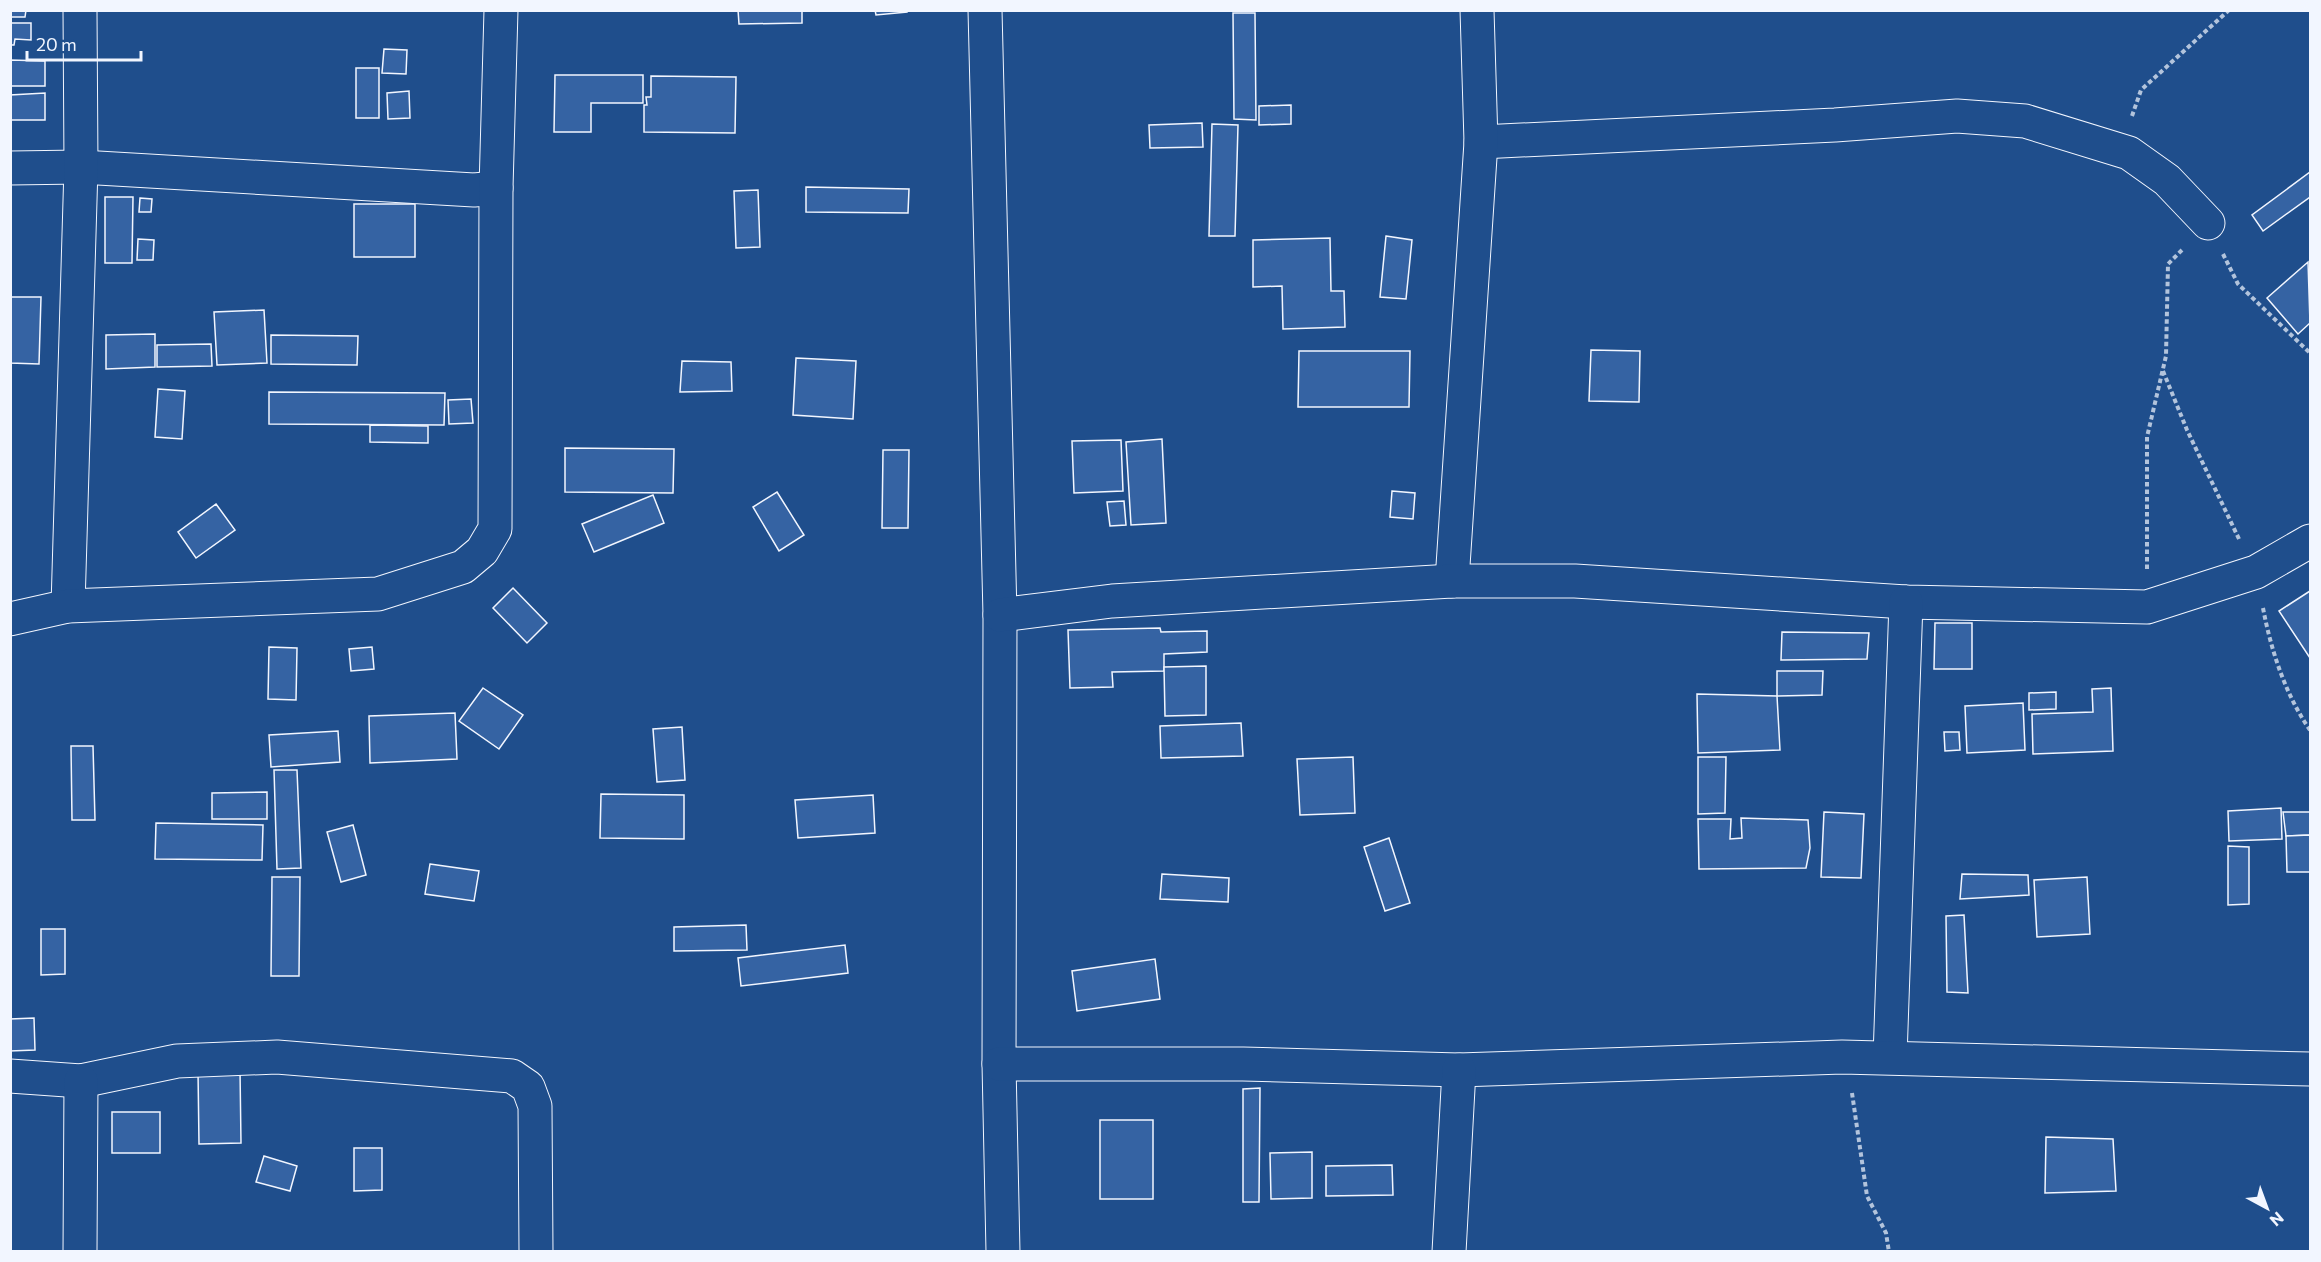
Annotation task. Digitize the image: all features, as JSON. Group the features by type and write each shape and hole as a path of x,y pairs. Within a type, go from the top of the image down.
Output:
{"street":[{"path":"68,606 81,167 80,10"},
{"path":"10,619 68,606 378,594 464,567 483,550 495,529 496,188 501,10"},
{"path":"985,10 1000,615 999,1064 1003,1251"},
{"path":"1452,580 1480,142 1477,10"},
{"path":"1480,142 1835,125 1957,116 2025,121 2129,153 2167,180 2208,223"},
{"path":"10,168 81,167 474,190 496,188"},
{"path":"1000,615 1112,601 1452,580 1575,581 1906,602 2147,607 2256,572 2310,542"},
{"path":"1890,1057 1906,602"},
{"path":"10,1076 81,1081 177,1061 277,1057 512,1076 528,1087 535,1106 536,1251"},
{"path":"999,1064 1243,1064 1460,1070 1890,1057 2310,1069"},
{"path":"1449,1251 1460,1070"},
{"path":"80,1251 81,1081"}],"path":[{"path":"2129,153 2126,141 2141,90 2229,10"},
{"path":"2147,607 2147,437 2166,356 2168,264 2208,223 2238,284 2310,354"},
{"path":"1842,1057 1854,1098 1867,1196 1886,1233 1889,1251"}],"building":[{"path":"10,10 26,10 25,17 10,17"},
{"path":"738,10 802,10 802,23 739,24"},
{"path":"875,10 907,10 907,12 876,15"},
{"path":"1233,13 1255,13 1256,120 1234,119"},
{"path":"10,23 31,23 31,40 15,39 14,45 10,45"},
{"path":"384,49 407,50 406,74 382,73"},
{"path":"10,60 45,61 45,86 10,86"},
{"path":"356,68 379,68 379,118 356,118"},
{"path":"555,75 643,75 643,103 591,103 591,132 554,132"},
{"path":"651,76 736,77 735,133 644,132 644,105 647,105 646,97 651,97"},
{"path":"409,91 410,118 388,119 387,93"},
{"path":"45,93 45,120 10,120 10,95"},
{"path":"1291,105 1291,124 1259,125 1259,106"},
{"path":"1202,123 1203,147 1150,148 1149,125"},
{"path":"1212,124 1238,125 1235,236 1209,236"},
{"path":"2310,172 2310,197 2263,231 2252,215"},
{"path":"806,187 909,189 908,213 806,212"},
{"path":"758,190 760,247 736,248 734,191"},
{"path":"105,197 133,197 132,263 105,263"},
{"path":"140,198 152,199 151,212 139,212"},
{"path":"354,204 415,204 415,257 354,257"},
{"path":"1386,236 1412,240 1406,299 1380,297"},
{"path":"1330,238 1331,291 1344,291 1345,327 1283,329 1282,286 1253,287 1253,240"},
{"path":"138,239 154,240 153,260 137,260"},
{"path":"2308,262 2310,323 2298,334 2267,298"},
{"path":"10,297 41,297 39,364 10,363"},
{"path":"264,310 267,363 217,365 214,312"},
{"path":"155,334 155,367 106,369 106,335"},
{"path":"271,335 358,336 357,365 271,364"},
{"path":"211,344 212,366 157,367 157,345"},
{"path":"1591,350 1640,351 1639,402 1589,401"},
{"path":"1299,351 1410,351 1409,407 1298,407"},
{"path":"796,358 856,361 853,419 793,415"},
{"path":"682,361 731,362 732,391 680,392"},
{"path":"158,389 185,391 182,439 155,437"},
{"path":"269,392 445,393 444,425 269,424"},
{"path":"471,399 473,423 449,424 448,400"},
{"path":"370,425 428,426 428,443 370,442"},
{"path":"1162,439 1166,523 1131,525 1126,442"},
{"path":"1121,440 1123,491 1074,493 1072,441"},
{"path":"565,448 674,449 673,493 565,492"},
{"path":"883,450 909,450 908,528 882,528"},
{"path":"1392,491 1415,493 1413,519 1390,517"},
{"path":"777,492 804,535 779,551 753,507"},
{"path":"653,495 664,523 594,552 582,524"},
{"path":"1124,501 1126,525 1110,526 1107,502"},
{"path":"216,504 235,530 196,558 178,532"},
{"path":"513,588 547,623 527,643 493,608"},
{"path":"2310,591 2310,658 2279,611"},
{"path":"1935,623 1972,623 1972,669 1934,669"},
{"path":"1160,628 1161,632 1207,631 1207,652 1164,654 1164,671 1112,672 1113,687 1070,688 1068,630"},
{"path":"1782,632 1869,633 1867,659 1781,660"},
{"path":"269,647 297,648 296,700 268,699"},
{"path":"372,647 374,669 351,671 349,649"},
{"path":"1206,666 1206,715 1165,716 1164,667"},
{"path":"1777,671 1823,671 1822,695 1777,696"},
{"path":"483,688 523,715 499,749 459,721"},
{"path":"2111,688 2113,751 2033,754 2032,714 2093,712 2092,689"},
{"path":"2056,692 2056,709 2029,710 2029,693"},
{"path":"1697,694 1777,696 1780,750 1698,753"},
{"path":"2023,703 2025,750 1967,753 1965,706"},
{"path":"455,713 457,759 370,763 369,716"},
{"path":"1241,723 1243,756 1161,758 1160,726"},
{"path":"682,727 685,780 657,782 653,729"},
{"path":"338,731 340,762 271,767 269,735"},
{"path":"1944,732 1959,732 1960,750 1945,751"},
{"path":"71,746 93,746 95,820 72,820"},
{"path":"1353,757 1355,813 1300,815 1297,759"},
{"path":"1698,757 1726,757 1725,813 1698,814"},
{"path":"274,770 297,770 301,868 277,869"},
{"path":"267,792 267,819 212,819 212,793"},
{"path":"601,794 684,795 684,839 600,838"},
{"path":"873,795 875,833 798,838 795,800"},
{"path":"2281,808 2282,839 2229,841 2228,811"},
{"path":"1824,812 1864,814 1861,878 1821,877"},
{"path":"2283,812 2310,812 2310,835 2286,836"},
{"path":"1741,818 1808,820 1810,848 1806,868 1699,869 1698,819 1731,819 1730,839 1742,838"},
{"path":"156,823 263,825 262,860 155,859"},
{"path":"353,825 366,875 341,882 327,832"},
{"path":"2310,835 2310,872 2287,872 2286,836"},
{"path":"1389,838 1410,903 1385,911 1364,847"},
{"path":"2228,846 2249,847 2249,904 2228,905"},
{"path":"430,864 479,871 474,901 425,894"},
{"path":"1162,874 1229,878 1228,902 1160,899"},
{"path":"1962,874 2028,875 2029,895 1960,899"},
{"path":"272,877 300,877 299,976 271,976"},
{"path":"2087,877 2090,934 2037,937 2034,880"},
{"path":"1964,915 1968,993 1947,992 1946,916"},
{"path":"746,925 747,950 674,951 674,927"},
{"path":"41,929 65,929 65,974 41,975"},
{"path":"845,945 848,973 741,986 738,958"},
{"path":"1155,959 1160,999 1077,1011 1072,971"},
{"path":"34,1018 35,1050 10,1051 10,1019"},
{"path":"240,1070 241,1143 199,1144 198,1071"},
{"path":"1260,1088 1259,1202 1243,1202 1243,1089"},
{"path":"112,1112 160,1112 160,1153 112,1153"},
{"path":"1100,1120 1153,1120 1153,1199 1100,1199"},
{"path":"2046,1137 2113,1139 2116,1191 2045,1193"},
{"path":"354,1148 382,1148 382,1190 354,1191"},
{"path":"1312,1152 1312,1198 1271,1199 1270,1153"},
{"path":"264,1156 297,1166 290,1191 256,1182"},
{"path":"1392,1165 1393,1195 1326,1196 1326,1166"}]}
